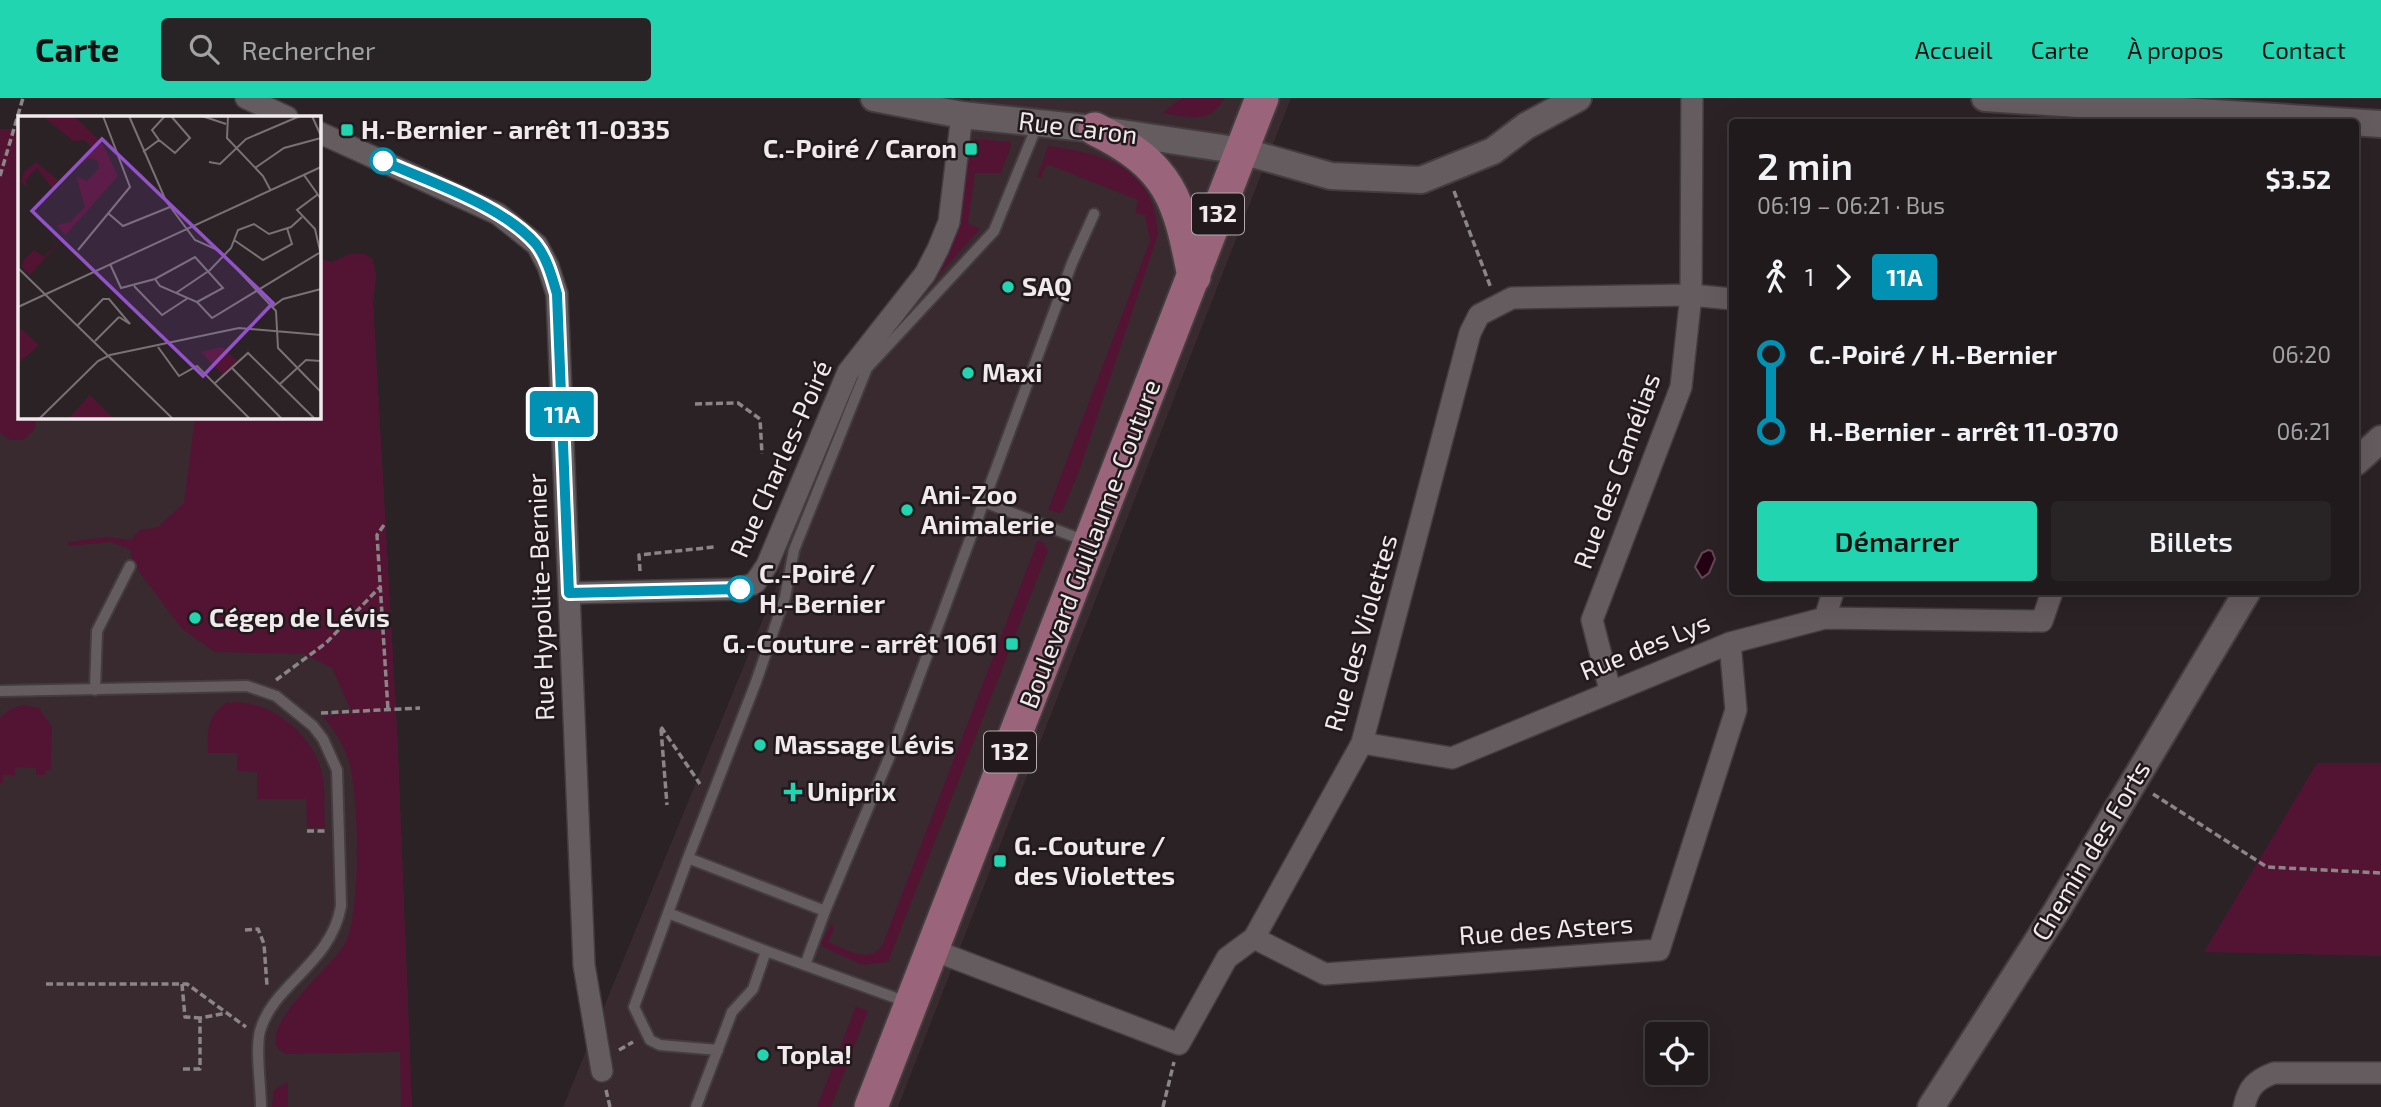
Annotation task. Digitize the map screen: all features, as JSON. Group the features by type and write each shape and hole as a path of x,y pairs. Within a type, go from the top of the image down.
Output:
{"main road":[{"name":"Boulevard Guillaume-Couture","path":"872,1107 1262,98"},
{"path":"1095,129 1130,146 1167,181 1187,239 1194,276"}],"street":[{"path":"246,98 285,116"},
{"name":"Rue Caron","path":"874,98 962,115 1095,129 1242,151 1331,176 1421,180 1493,151 1526,126 1578,98"},
{"name":"Rue des Camélias","path":"1610,690 1592,621 1681,387 1692,295 1692,98"},
{"path":"1985,98 2305,119"},
{"name":"Rue Charles-Poiré","path":"569,593 741,589 755,583 767,565 848,372 925,274 938,249 949,222 962,115"},
{"path":"2359,123 2381,124"},
{"name":"Rue Hypolite-Bernier","path":"320,133 498,214 537,245 548,266 557,294 584,965 601,1066"},
{"path":"1496,303 1512,298 1692,295 1729,299"},
{"name":"Rue des Violettes","path":"1179,1044 1227,958 1254,938 1362,743 1470,333 1479,315 1496,303"},
{"path":"2359,459 2381,439"},
{"path":"1825,618 1832,595"},
{"name":"Rue des Lys","path":"1362,743 1452,758 1610,690 1730,643 1825,618 2042,621 2051,595"},
{"name":"Chemin des Forts","path":"1931,1107 2056,912 2245,595"},
{"name":"Rue des Asters","path":"1254,938 1325,974 1659,950 1736,710 1730,643"},
{"path":"933,950 1179,1044"},
{"path":"2244,1107 2250,1087 2259,1078 2274,1073 2381,1073"}],"lane":[{"path":"718,1050 660,1045 650,1040 634,1007 636,995 785,597 794,550 867,368 994,231 1038,123"},
{"path":"805,965 891,752 1072,263 1094,214"},
{"path":"984,502 1090,543"},
{"path":"94,690 97,631 130,566"},
{"path":"0,691 247,686 282,701 307,720 323,739 337,771 341,906 339,921 324,949 266,1016 259,1034 261,1107"},
{"path":"688,858 825,911"},
{"path":"668,913 912,1004"},
{"path":"696,1107 732,1012 753,989 766,951"}],"path":[{"path":"0,176 23,98"},
{"path":"1454,190 1496,303"},
{"path":"695,404 737,403 760,419 762,454"},
{"path":"384,525 377,535 388,710"},
{"path":"641,592 639,555 714,547"},
{"path":"265,692 326,643 381,586"},
{"path":"307,720 320,713 420,708"},
{"path":"667,805 661,727 711,800"},
{"path":"2133,781 2267,867 2381,873"},
{"path":"245,930 258,929 264,944 268,989 277,1004"},
{"path":"46,984 182,984 246,1027"},
{"path":"182,984 184,1017 200,1018 227,1013"},
{"path":"183,1069 200,1069 200,1018"},
{"path":"601,1066 648,1034"},
{"path":"1163,1107 1179,1044"}],"shaded area":[{"path":"970,98 1291,98 898,1107 563,1107 779,580 779,559 854,376 933,281 950,250 962,202"},
{"path":"1182,98 1224,98 1219,107 1205,116 1189,117 1162,113"},
{"name":"Cégep de Lévis","path":"0,129 18,129 18,418 320,418 320,258 332,262 350,254 364,254 372,258 376,275 373,302 397,730 412,1107 0,1107"},
{"path":"0,129 18,129 18,418 37,418 34,430 23,440 10,440 0,433"},
{"path":"975,139 1010,142 1011,146 1001,173 975,173 968,223 980,229 933,281 950,250 959,220 966,148"},
{"path":"1048,146 1090,154 1124,168 1148,194 1155,212 1158,235 1081,466 1063,510 1059,513 1048,510 1150,241 1145,215 1135,213 1138,200 1047,164 1041,177 1037,178"},
{"path":"350,254 364,254 372,258 376,275 373,302 397,730 412,1107 401,1107 400,1052 287,1054 276,1045 276,1033 284,1017 339,952 346,942 351,926 357,853 355,800 349,762 335,732 323,716 352,713 332,668 304,654 215,652 182,629 131,561 131,550 111,542 69,546 68,542 107,537 131,540 140,530 158,527 184,503 195,418 320,418 320,258 332,262"},
{"path":"1038,540 1044,543 1048,551 888,962 862,965 823,947 821,944 831,924 834,929 828,942 850,952 871,954 883,944"},
{"path":"1712,551 1715,559 1709,573 1702,578 1695,567 1702,553"},
{"path":"226,703 256,705 270,711 284,719 307,741 323,776 325,828 307,828 306,799 257,799 257,772 237,771 237,753 208,753 212,719"},
{"path":"22,705 39,708 52,727 51,770 46,770 45,775 36,775 36,768 15,767 15,775 3,775 3,783 0,784 0,718 9,710"},
{"path":"2317,763 2381,763 2381,956 2204,952"},
{"path":"856,1006 868,1011 831,1107 817,1107"},
{"path":"288,1082 288,1107 272,1107 274,1090"}],"bus line":[{"name":"11A","path":"383,161 498,214 537,245 548,266 557,294 569,593 740,589"}],"place":[{"name":"H.-Bernier - arrêt 11-0335","path":"347,130"},
{"name":"C.-Poiré / Caron","path":"971,149"},
{"name":"SAQ","path":"1008,287"},
{"name":"Maxi","path":"968,373"},
{"name":"Ani-Zoo Animalerie","path":"907,510"},
{"name":"C.-Poiré / H.-Bernier","path":"740,589"},
{"name":"Cégep de Lévis","path":"195,618"},
{"name":"G.-Couture - arrêt 1061","path":"1012,644"},
{"name":"Massage Lévis","path":"760,745"},
{"name":"Uniprix","path":"793,792"},
{"name":"G.-Couture / des Violettes","path":"1000,861"},
{"name":"Topla!","path":"763,1055"}]}
